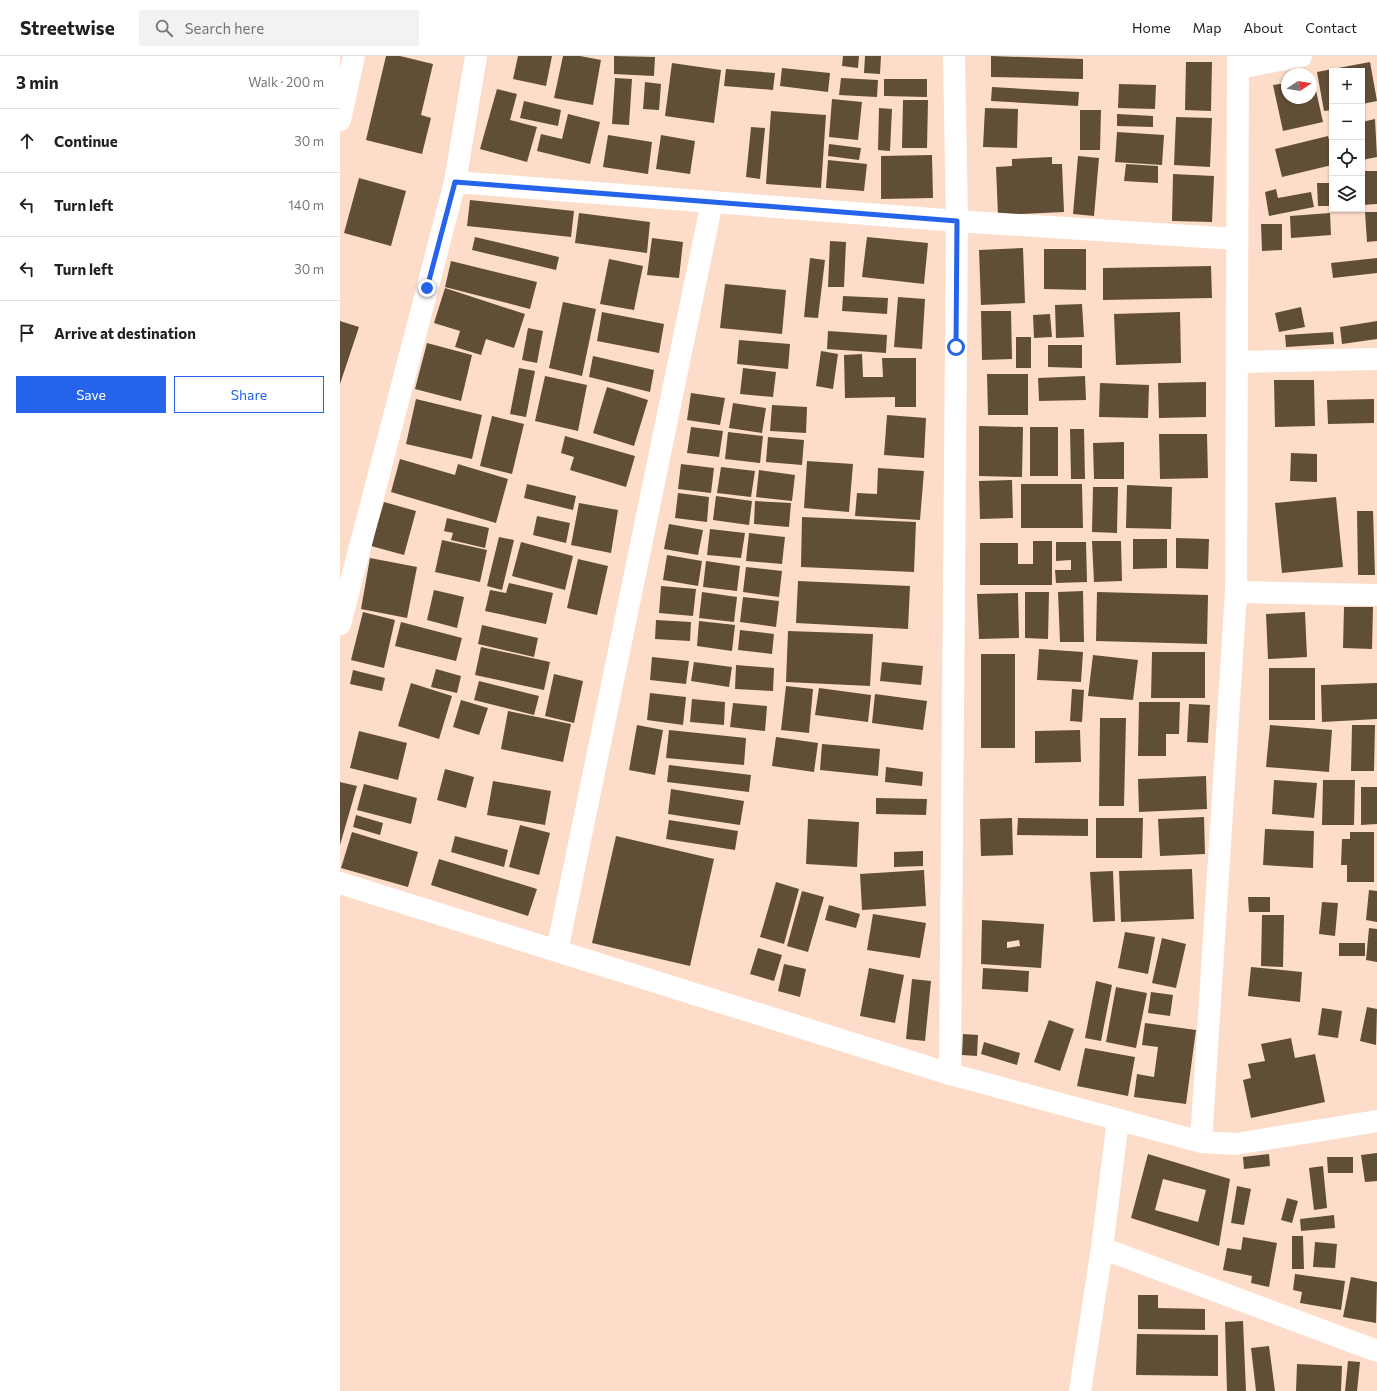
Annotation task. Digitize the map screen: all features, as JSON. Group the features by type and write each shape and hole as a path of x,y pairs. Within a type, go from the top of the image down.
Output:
{"street":[{"path":"340,120 354,56"},
{"path":"340,624 455,182 476,56"},
{"path":"950,1074 957,221 954,56"},
{"path":"1201,1142 1236,592 1238,362 1236,238 1238,62 1301,56"},
{"path":"455,182 957,221 1236,238"},
{"path":"557,951 712,202"},
{"path":"1238,362 1377,359"},
{"path":"1236,592 1377,595"},
{"path":"340,883 950,1074 1201,1142 1236,1144 1377,1121"},
{"path":"1080,1391 1102,1248 1118,1120"},
{"path":"1102,1248 1377,1351"}],"building":[{"path":"386,56 400,56 433,64 421,115 431,118 422,154 366,140"},
{"path":"518,56 552,56 546,86 513,79"},
{"path":"563,56 580,56 601,60 593,105 554,98"},
{"path":"614,56 655,57 654,76 614,74"},
{"path":"843,56 859,56 858,68 842,66"},
{"path":"865,56 881,56 880,74 864,73"},
{"path":"991,56 1083,59 1083,79 991,77"},
{"path":"1186,62 1212,62 1211,111 1185,110"},
{"path":"1370,62 1377,101 1365,103 1365,68 1338,68"},
{"path":"672,63 721,70 714,123 665,116"},
{"path":"782,68 830,73 828,92 780,86"},
{"path":"726,69 775,73 773,90 724,86"},
{"path":"1329,70 1329,110 1324,111 1317,72"},
{"path":"615,78 632,79 629,125 612,124"},
{"path":"841,78 878,80 877,97 839,95"},
{"path":"884,79 927,79 927,97 884,96"},
{"path":"645,82 661,84 659,110 643,109"},
{"path":"1119,84 1156,85 1155,109 1118,108"},
{"path":"1281,84 1281,104 1317,104 1317,95 1323,122 1283,131 1273,85"},
{"path":"992,87 1079,92 1078,106 991,101"},
{"path":"497,89 517,94 510,120 537,127 527,162 480,149"},
{"path":"832,99 862,102 858,140 829,137"},
{"path":"903,100 928,100 927,148 902,148"},
{"path":"524,101 561,110 558,126 520,118"},
{"path":"879,108 892,109 890,151 878,150"},
{"path":"985,108 1018,109 1017,148 983,147"},
{"path":"1080,110 1101,110 1100,150 1080,150"},
{"path":"771,111 826,115 821,188 766,184"},
{"path":"568,114 600,122 590,164 537,151 541,134 562,139"},
{"path":"1117,114 1153,116 1153,127 1117,126"},
{"path":"1176,117 1212,118 1210,167 1174,165"},
{"path":"1375,119 1377,157 1365,159 1365,140 1365,121"},
{"path":"751,127 765,128 760,179 746,177"},
{"path":"1117,132 1164,135 1162,165 1115,162"},
{"path":"608,135 652,142 648,174 603,167"},
{"path":"661,135 695,141 690,174 656,169"},
{"path":"1328,136 1329,166 1282,177 1275,149"},
{"path":"829,144 861,148 859,160 828,156"},
{"path":"932,155 933,198 881,199 881,156"},
{"path":"1078,156 1099,158 1094,216 1073,214"},
{"path":"1052,157 1052,164 1062,164 1064,212 998,215 996,167 1012,166 1012,159"},
{"path":"828,160 867,164 864,191 826,188"},
{"path":"1126,164 1158,166 1158,183 1124,181"},
{"path":"1365,171 1377,171 1377,204 1365,205"},
{"path":"1173,174 1214,176 1212,222 1172,221"},
{"path":"359,178 406,191 391,246 344,233"},
{"path":"1317,183 1329,183 1329,206 1318,206"},
{"path":"1276,189 1278,198 1311,192 1314,207 1269,216 1265,192"},
{"path":"470,200 574,211 571,237 467,226"},
{"path":"1365,212 1377,212 1377,241 1367,242"},
{"path":"579,213 650,222 647,253 575,243"},
{"path":"1330,213 1331,235 1291,238 1290,216"},
{"path":"1261,224 1282,224 1282,250 1262,251"},
{"path":"475,237 559,257 556,270 472,250"},
{"path":"867,237 928,243 924,284 862,277"},
{"path":"652,238 683,242 679,278 647,275"},
{"path":"830,241 846,242 844,287 828,287"},
{"path":"1023,248 1025,303 981,305 979,250"},
{"path":"1044,249 1086,249 1086,290 1044,289"},
{"path":"810,258 825,260 818,318 804,317"},
{"path":"1377,258 1377,273 1333,278 1331,263"},
{"path":"609,259 643,266 634,310 600,304"},
{"path":"451,261 537,282 530,309 445,287"},
{"path":"1211,266 1212,298 1103,300 1103,268"},
{"path":"725,284 786,290 782,334 720,328"},
{"path":"445,288 525,314 514,348 486,339 481,355 455,347 460,331 434,323"},
{"path":"843,296 888,298 887,314 842,311"},
{"path":"898,297 925,299 922,349 894,347"},
{"path":"563,302 596,309 582,376 549,368"},
{"path":"1082,304 1084,337 1056,338 1055,305"},
{"path":"1301,307 1305,327 1279,332 1275,313"},
{"path":"981,311 1011,311 1012,359 982,360"},
{"path":"602,312 664,324 659,353 597,341"},
{"path":"1180,312 1181,363 1116,365 1114,314"},
{"path":"1050,314 1052,337 1034,338 1033,315"},
{"path":"340,321 359,327 340,384"},
{"path":"1377,321 1377,339 1342,344 1340,327"},
{"path":"528,328 543,331 537,363 522,360"},
{"path":"828,331 887,335 886,353 827,349"},
{"path":"1333,332 1334,344 1286,347 1285,335"},
{"path":"1016,337 1031,337 1031,368 1016,368"},
{"path":"739,340 790,344 788,369 737,364"},
{"path":"427,343 472,355 461,401 415,389"},
{"path":"1048,345 1082,345 1082,368 1048,367"},
{"path":"821,351 838,354 833,389 816,386"},
{"path":"862,354 863,377 883,377 882,358 916,358 916,407 895,407 895,397 845,398 844,355"},
{"path":"593,356 654,370 650,392 589,377"},
{"path":"519,368 535,371 526,417 510,414"},
{"path":"743,368 776,372 773,397 740,394"},
{"path":"987,374 1028,374 1028,415 988,415"},
{"path":"545,376 587,385 578,431 535,421"},
{"path":"1085,376 1086,400 1039,401 1038,378"},
{"path":"1274,380 1314,380 1315,426 1275,427"},
{"path":"1206,382 1206,417 1159,418 1158,383"},
{"path":"1100,383 1149,385 1148,418 1099,417"},
{"path":"607,387 648,400 634,446 593,433"},
{"path":"691,393 725,398 720,425 687,420"},
{"path":"416,399 482,415 472,459 406,444"},
{"path":"1374,399 1374,423 1328,424 1327,400"},
{"path":"733,403 766,408 762,433 729,428"},
{"path":"772,405 807,407 806,433 770,431"},
{"path":"887,415 926,418 924,458 884,455"},
{"path":"492,416 524,424 512,474 480,466"},
{"path":"979,426 1023,427 1022,477 979,476"},
{"path":"691,427 723,431 719,457 687,453"},
{"path":"1030,427 1058,427 1058,476 1030,476"},
{"path":"1070,429 1084,429 1085,479 1071,479"},
{"path":"728,432 763,436 760,463 725,459"},
{"path":"1159,434 1207,434 1208,478 1160,479"},
{"path":"565,436 635,456 626,487 570,470 574,457 561,453"},
{"path":"768,437 804,440 802,465 766,462"},
{"path":"1124,442 1124,479 1094,479 1093,443"},
{"path":"1291,453 1317,454 1317,482 1290,481"},
{"path":"400,459 455,475 458,464 508,479 496,523 391,492"},
{"path":"807,461 853,464 849,512 804,508"},
{"path":"681,464 714,468 711,493 678,489"},
{"path":"721,467 755,471 751,497 717,493"},
{"path":"878,468 924,471 920,520 855,516 857,493 877,494"},
{"path":"759,470 795,475 792,501 756,497"},
{"path":"1012,480 1013,518 980,519 979,481"},
{"path":"527,484 576,496 573,510 524,498"},
{"path":"1021,484 1082,484 1083,528 1021,528"},
{"path":"1127,485 1172,487 1171,529 1126,528"},
{"path":"1093,487 1118,487 1117,533 1092,532"},
{"path":"678,493 709,497 707,522 675,518"},
{"path":"716,496 752,501 749,525 713,520"},
{"path":"1336,497 1343,567 1282,573 1275,503"},
{"path":"755,501 791,503 789,527 754,524"},
{"path":"384,502 416,511 404,555 371,546"},
{"path":"579,503 618,510 611,553 571,545"},
{"path":"1357,511 1373,511 1375,575 1358,575"},
{"path":"537,516 570,523 566,543 533,535"},
{"path":"802,517 916,522 914,572 801,567"},
{"path":"447,518 489,528 485,548 451,540 453,533 444,531"},
{"path":"669,524 703,530 698,555 664,549"},
{"path":"710,529 745,533 741,558 707,555"},
{"path":"749,533 785,537 782,564 746,561"},
{"path":"499,537 514,540 502,590 487,586"},
{"path":"1176,538 1209,539 1208,569 1176,568"},
{"path":"1133,539 1167,539 1167,568 1133,569"},
{"path":"442,540 487,550 480,582 435,572"},
{"path":"1033,541 1052,541 1052,585 980,585 980,543 1018,543 1018,564 1033,564"},
{"path":"1092,541 1121,541 1122,581 1094,582"},
{"path":"521,542 573,556 565,590 512,576"},
{"path":"1056,542 1086,542 1087,582 1056,583 1055,570 1071,570 1071,560 1056,561"},
{"path":"667,555 702,561 698,586 663,580"},
{"path":"370,558 417,567 407,618 361,609"},
{"path":"578,559 608,566 597,615 567,608"},
{"path":"706,561 740,566 737,591 703,587"},
{"path":"746,567 782,571 779,597 743,592"},
{"path":"798,581 910,586 908,629 796,623"},
{"path":"509,583 553,593 546,624 485,611 490,590 506,593"},
{"path":"661,586 696,589 693,616 659,613"},
{"path":"434,590 464,597 457,628 427,620"},
{"path":"1083,591 1084,642 1060,642 1058,592"},
{"path":"702,592 737,597 734,622 699,618"},
{"path":"1025,592 1049,592 1048,639 1025,638"},
{"path":"1097,592 1208,595 1207,644 1096,641"},
{"path":"1018,593 1019,638 979,639 977,594"},
{"path":"743,597 779,601 776,627 740,622"},
{"path":"1344,607 1373,607 1372,649 1343,648"},
{"path":"363,612 395,620 384,668 351,660"},
{"path":"1305,612 1307,657 1268,659 1266,614"},
{"path":"656,620 691,622 690,641 655,639"},
{"path":"699,621 735,625 732,651 697,646"},
{"path":"401,622 462,638 456,661 395,646"},
{"path":"482,625 538,638 534,657 478,644"},
{"path":"740,630 774,634 772,654 738,650"},
{"path":"788,631 873,634 870,686 786,682"},
{"path":"481,647 550,662 544,690 475,675"},
{"path":"1039,649 1083,652 1081,682 1037,680"},
{"path":"1152,652 1205,652 1205,698 1151,698"},
{"path":"981,654 1015,654 1015,748 981,748"},
{"path":"1093,655 1138,660 1133,700 1088,696"},
{"path":"652,657 689,661 686,684 650,680"},
{"path":"694,662 732,667 729,687 691,681"},
{"path":"882,662 923,666 921,685 880,681"},
{"path":"736,665 774,668 773,691 735,689"},
{"path":"1269,668 1315,668 1315,720 1269,720"},
{"path":"436,669 461,676 457,693 431,687"},
{"path":"353,670 385,678 382,691 350,684"},
{"path":"554,674 583,681 574,723 545,716"},
{"path":"479,681 539,696 534,715 474,700"},
{"path":"411,683 452,696 439,739 398,726"},
{"path":"1377,683 1377,719 1322,722 1321,685"},
{"path":"786,686 813,689 809,733 781,730"},
{"path":"819,688 871,695 868,722 815,715"},
{"path":"1072,689 1084,690 1082,722 1070,721"},
{"path":"650,693 686,697 683,725 647,720"},
{"path":"875,694 927,701 923,730 872,723"},
{"path":"692,699 725,702 724,725 690,722"},
{"path":"461,700 488,708 479,735 453,727"},
{"path":"1139,702 1180,702 1179,734 1166,734 1166,756 1138,756"},
{"path":"733,703 767,706 765,731 730,727"},
{"path":"1189,704 1210,705 1208,743 1187,742"},
{"path":"508,711 571,724 563,762 501,749"},
{"path":"1100,718 1126,718 1124,806 1099,806"},
{"path":"637,725 663,730 655,775 629,770"},
{"path":"1270,725 1332,730 1329,772 1266,767"},
{"path":"1352,725 1375,725 1374,771 1351,771"},
{"path":"669,730 746,738 744,765 666,758"},
{"path":"1080,730 1081,762 1035,763 1035,731"},
{"path":"359,731 407,743 398,780 350,768"},
{"path":"776,737 818,743 814,772 772,766"},
{"path":"822,744 880,749 878,776 820,770"},
{"path":"669,765 751,775 749,792 667,782"},
{"path":"886,767 923,772 922,786 885,782"},
{"path":"445,769 474,777 466,808 437,800"},
{"path":"1206,776 1207,809 1139,812 1138,779"},
{"path":"1274,780 1317,783 1314,818 1272,814"},
{"path":"1323,780 1355,780 1354,825 1322,825"},
{"path":"493,781 551,791 545,825 487,815"},
{"path":"340,782 357,786 340,845"},
{"path":"364,784 417,798 411,824 357,810"},
{"path":"1361,787 1377,787 1377,824 1361,825"},
{"path":"671,789 744,801 740,825 668,814"},
{"path":"876,798 927,799 926,815 876,814"},
{"path":"356,815 383,823 380,835 353,827"},
{"path":"1204,817 1205,854 1160,856 1158,819"},
{"path":"1012,818 1013,855 981,856 980,819"},
{"path":"1018,818 1088,819 1088,836 1017,835"},
{"path":"1096,818 1143,818 1142,858 1096,858"},
{"path":"808,819 859,822 857,867 806,864"},
{"path":"669,820 738,831 735,850 666,839"},
{"path":"520,825 550,833 539,875 509,867"},
{"path":"1265,829 1314,831 1313,868 1263,865"},
{"path":"352,832 418,852 408,887 341,868"},
{"path":"1350,832 1374,832 1374,882 1347,882 1347,865 1341,865 1342,839 1350,839"},
{"path":"455,836 508,850 504,867 451,852"},
{"path":"616,836 714,859 690,966 592,943"},
{"path":"923,851 923,866 894,867 894,852"},
{"path":"439,859 537,889 528,916 431,885"},
{"path":"1192,869 1194,919 1121,922 1119,871"},
{"path":"924,870 926,906 862,910 860,874"},
{"path":"1113,871 1115,921 1093,922 1090,872"},
{"path":"776,882 799,889 784,944 760,937"},
{"path":"1369,890 1377,891 1377,922 1366,920"},
{"path":"802,891 824,897 808,952 787,946"},
{"path":"1248,897 1270,897 1270,912 1249,912"},
{"path":"1322,902 1338,903 1335,936 1319,934"},
{"path":"829,905 860,914 856,928 825,920"},
{"path":"873,914 926,923 920,958 867,950"},
{"path":"1262,915 1284,915 1283,967 1261,966"},
{"path":"982,920 1044,924 1041,968 981,964","holes":["1019,940 1020,946 1007,948 1007,942"]},
{"path":"1369,928 1377,929 1377,962 1366,960"},
{"path":"1125,932 1155,937 1148,974 1118,968"},
{"path":"1162,938 1186,944 1176,988 1152,983"},
{"path":"1339,943 1365,943 1365,956 1339,956"},
{"path":"758,948 782,955 774,981 750,974"},
{"path":"784,964 806,969 800,997 778,991"},
{"path":"1251,967 1302,972 1300,1002 1248,996"},
{"path":"869,968 904,975 895,1023 860,1016"},
{"path":"983,968 1029,971 1028,992 982,989"},
{"path":"912,979 931,981 925,1041 906,1039"},
{"path":"1096,981 1112,985 1101,1041 1085,1038"},
{"path":"1116,987 1147,993 1136,1048 1106,1042"},
{"path":"1151,992 1173,995 1170,1016 1148,1013"},
{"path":"1367,1007 1377,1009 1376,1045 1360,1041"},
{"path":"1322,1008 1342,1011 1338,1038 1318,1035"},
{"path":"1049,1020 1074,1029 1060,1071 1034,1062"},
{"path":"1145,1023 1196,1030 1186,1104 1134,1097 1137,1074 1154,1077 1158,1047 1142,1045"},
{"path":"963,1034 978,1035 977,1056 962,1055"},
{"path":"1291,1038 1295,1058 1315,1054 1325,1102 1251,1118 1243,1080 1251,1078 1248,1064 1265,1061 1261,1044"},
{"path":"984,1042 1020,1053 1017,1065 981,1054"},
{"path":"1085,1048 1135,1057 1128,1096 1077,1086"},
{"path":"1377,1153 1377,1181 1365,1182 1361,1155"},
{"path":"1148,1154 1230,1179 1219,1246 1131,1218","holes":["1163,1179 1206,1190 1198,1222 1155,1210"]},
{"path":"1269,1154 1270,1166 1244,1169 1243,1157"},
{"path":"1327,1157 1353,1157 1353,1173 1328,1173"},
{"path":"1323,1166 1327,1208 1314,1210 1309,1168"},
{"path":"1237,1186 1251,1189 1244,1225 1231,1223"},
{"path":"1287,1198 1298,1201 1292,1223 1281,1220"},
{"path":"1334,1215 1335,1228 1301,1231 1300,1219"},
{"path":"1292,1236 1303,1236 1304,1269 1292,1269"},
{"path":"1243,1237 1277,1243 1269,1287 1251,1283 1252,1276 1223,1270 1227,1248 1241,1250"},
{"path":"1315,1242 1337,1244 1335,1268 1313,1267"},
{"path":"1295,1274 1345,1281 1341,1310 1300,1303 1302,1292 1293,1290"},
{"path":"1351,1277 1377,1282 1376,1323 1343,1317"},
{"path":"1138,1295 1158,1295 1158,1308 1205,1309 1205,1330 1138,1329"},
{"path":"1243,1321 1246,1391 1227,1391 1225,1322"},
{"path":"1137,1334 1218,1335 1218,1376 1136,1375"},
{"path":"1269,1346 1275,1391 1256,1391 1251,1348"},
{"path":"1348,1361 1360,1362 1357,1391 1345,1391"},
{"path":"1297,1364 1342,1366 1341,1391 1296,1391"}],"route":[{"path":"427,288 455,182 957,221 956,347"}]}
